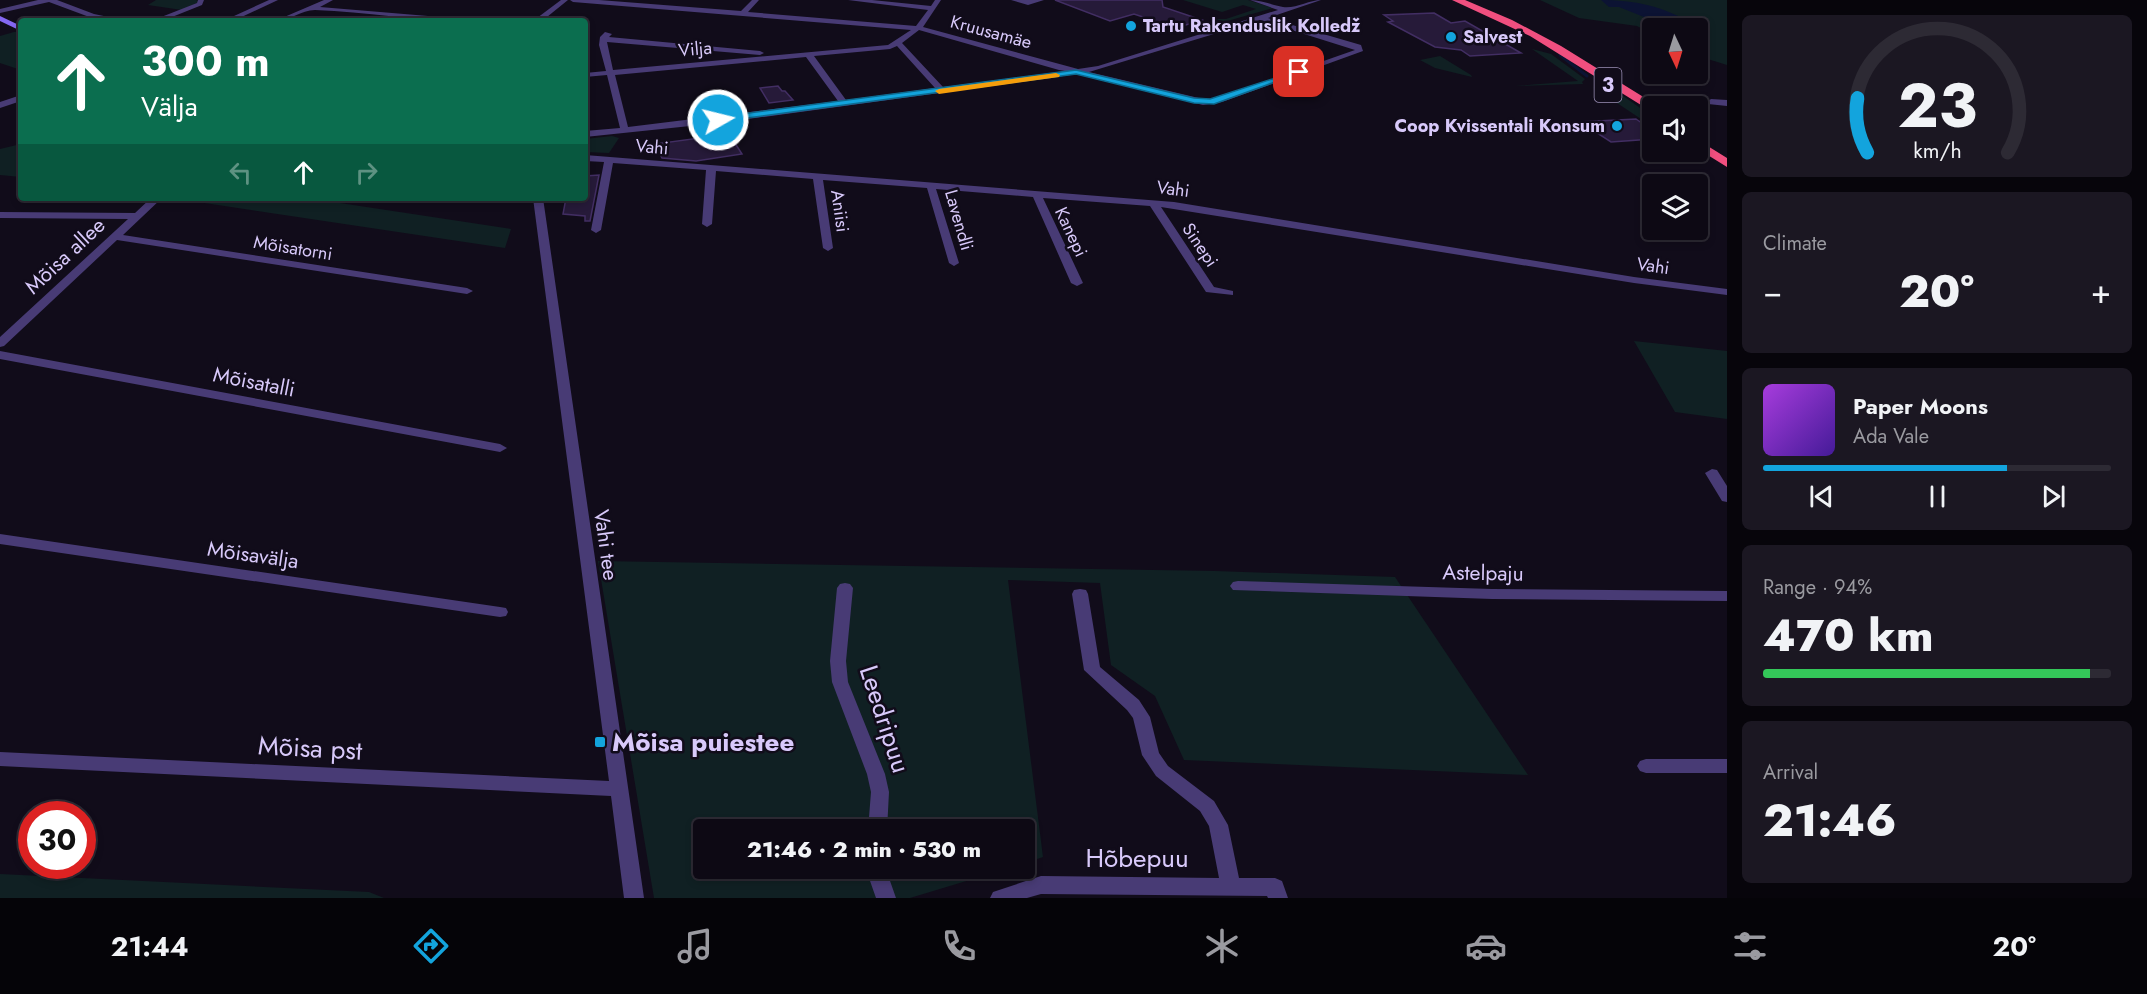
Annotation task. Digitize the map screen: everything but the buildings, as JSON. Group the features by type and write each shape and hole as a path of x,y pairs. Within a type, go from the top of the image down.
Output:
{"highway":[{"name":"3","path":"1457,0 1505,19 1642,101"},
{"name":"3","path":"1565,53 1642,106"},
{"path":"1708,144 1727,156"},
{"path":"1708,151 1727,163"}],"street":[{"path":"0,10 49,0 92,16 105,18"},
{"path":"163,18 200,4 201,0"},
{"path":"234,18 275,0"},
{"path":"286,18 330,0"},
{"path":"541,18 565,0"},
{"name":"Kruusamäe","path":"573,0 916,28 1076,72 1194,101 1211,102 1359,51 1358,47 1260,18"},
{"path":"742,14 756,0"},
{"path":"850,0 933,8"},
{"path":"938,0 921,25 898,43 942,91"},
{"path":"1014,0 1028,3 1041,0"},
{"path":"1253,0 1286,10"},
{"path":"588,136 942,91 1099,68 1318,0"},
{"path":"311,8 424,18"},
{"path":"397,18 401,16"},
{"path":"0,18 18,27"},
{"path":"612,31 604,39 603,45 625,131"},
{"path":"604,39 736,50 776,57"},
{"name":"Vilja","path":"588,75 890,47 898,43"},
{"path":"808,54 843,102"},
{"path":"0,105 18,99"},
{"path":"1711,102 1727,103"},
{"name":"Vahi","path":"588,156 818,178 1153,203 1634,280 1727,292"},
{"path":"596,230 609,159"},
{"path":"707,224 711,169"},
{"name":"Aniisi","path":"818,178 828,248"},
{"name":"Lavendli","path":"933,187 930,189 954,263"},
{"name":"Kanepi","path":"1037,194 1077,283"},
{"name":"Mõisa allee","path":"0,344 154,201"},
{"name":"Vahi tee","path":"538,201 634,898"},
{"name":"Sinepi","path":"1153,203 1210,290 1229,293"},
{"path":"0,215 138,216"},
{"name":"Mõisatorni","path":"115,237 467,291"},
{"name":"Mõisatalli","path":"0,355 500,448"},
{"path":"1712,473 1727,498"},
{"name":"Mõisavälja","path":"0,539 500,612"},
{"name":"Astelpaju","path":"1238,586 1492,594 1727,596"},
{"name":"Leedripuu","path":"845,588 838,661 840,682 876,774 880,792 878,819"},
{"path":"1080,594 1092,670 1133,705 1141,717 1151,755 1161,771 1207,806 1218,825 1230,885"},
{"name":"Mõisa pst","path":"0,759 618,789"},
{"path":"1646,766 1727,766"},
{"path":"882,879 886,898"},
{"name":"Hõbepuu","path":"1000,898 1041,885 1230,885 1277,892"}],"shaded area":[{"path":"156,0 198,1 182,10 148,5"},
{"path":"1183,0 1248,0 1273,8 1224,22 1216,19 1226,19 1256,9 1243,5 1222,12"},
{"path":"1540,0 1727,0 1727,65 1708,59 1708,18 1642,18 1642,28 1579,18"},
{"path":"18,32 18,69 0,63 0,36"},
{"path":"1532,49 1551,54 1585,79 1583,84 1515,86 1578,81"},
{"path":"1440,56 1472,77 1435,68 1420,60"},
{"path":"1593,87 1616,91 1642,109 1642,120"},
{"path":"612,136 619,138 609,153 588,152 588,139"},
{"path":"18,145 18,177 0,175 0,149"},
{"path":"191,201 327,201 511,229 505,248"},
{"path":"1634,341 1727,351 1727,419 1675,412"},
{"path":"598,561 1215,571 1395,577 1528,775 1184,760 1155,696 1111,665 1100,583 1008,580 1043,857 1035,860 1035,819 693,819 693,879 973,879 910,898 654,898"},
{"path":"0,874 18,875 18,879 96,879 369,892 384,898 0,898"}],"water":[{"path":"1601,0 1648,5 1681,18 1646,18 1619,7 1609,7"}],"waterway":[{"path":"1560,55 1587,76"}],"slow traffic":[{"path":"939,91 1056,75"}],"place":[{"name":"Tartu Rakenduslik Kolledž","path":"1131,26"},
{"name":"Salvest","path":"1451,37"},
{"name":"Coop Kvissentali Konsum","path":"1617,126"},
{"name":"Mõisa puiestee","path":"600,742"}],"route":[{"path":"718,120 1076,72 1194,101 1211,102 1299,72"}]}
